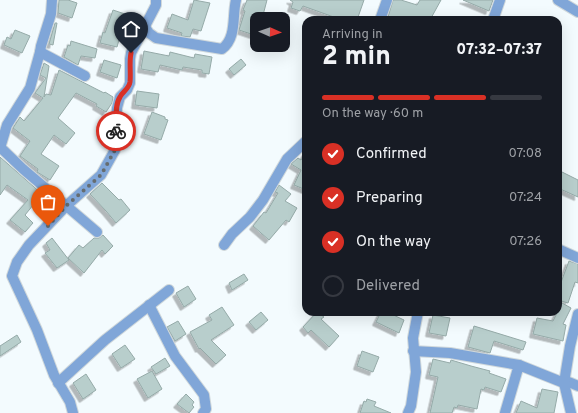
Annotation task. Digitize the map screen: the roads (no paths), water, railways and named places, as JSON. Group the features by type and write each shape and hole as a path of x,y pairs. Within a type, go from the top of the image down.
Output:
{"street":[{"path":"52,0 51,14 30,88 7,125 0,148 88,226 97,232"},
{"path":"73,413 70,402 54,375 37,330 12,276 17,262 29,245 66,206 101,175 115,150 117,108 120,97 127,90 130,83 131,53 156,5 156,0"},
{"path":"145,27 149,33 156,38 222,49 228,44 232,32 236,0"},
{"path":"381,16 387,0"},
{"path":"494,16 500,0"},
{"path":"558,0 578,12"},
{"path":"40,52 85,76"},
{"path":"224,245 232,234 250,217 263,200 287,159 302,145"},
{"path":"562,251 578,258"},
{"path":"58,383 105,340 169,290"},
{"path":"149,305 175,356 204,395 206,409 203,413"},
{"path":"571,413 564,381 570,346 578,314"},
{"path":"408,413 416,372 413,338 417,316"},
{"path":"413,351 450,353 519,365 578,386"},
{"path":"505,413 519,365"}]}
